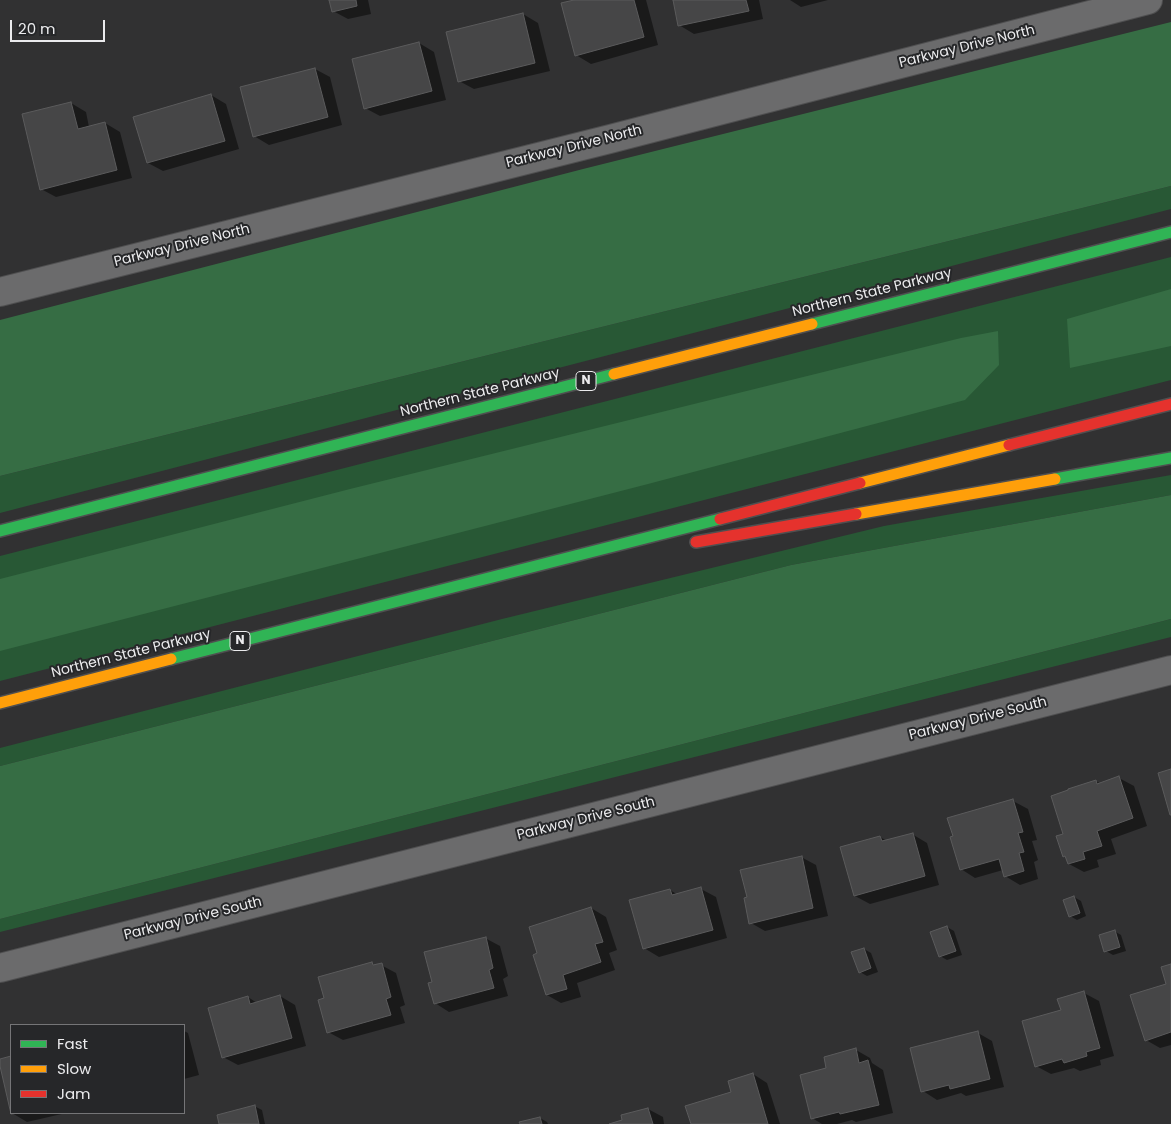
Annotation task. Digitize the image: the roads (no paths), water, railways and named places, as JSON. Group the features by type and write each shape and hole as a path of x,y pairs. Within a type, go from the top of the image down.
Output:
{"highway":[{"name":"Northern State Parkway","path":"0,531 1171,232"},
{"name":"Northern State Parkway","path":"0,703 1171,404"},
{"path":"684,544 1171,458"},
{"path":"480,580 626,554"}],"street":[{"name":"Parkway Drive North","path":"0,292 1148,0"},
{"name":"Parkway Drive South","path":"0,968 1171,670"}]}
